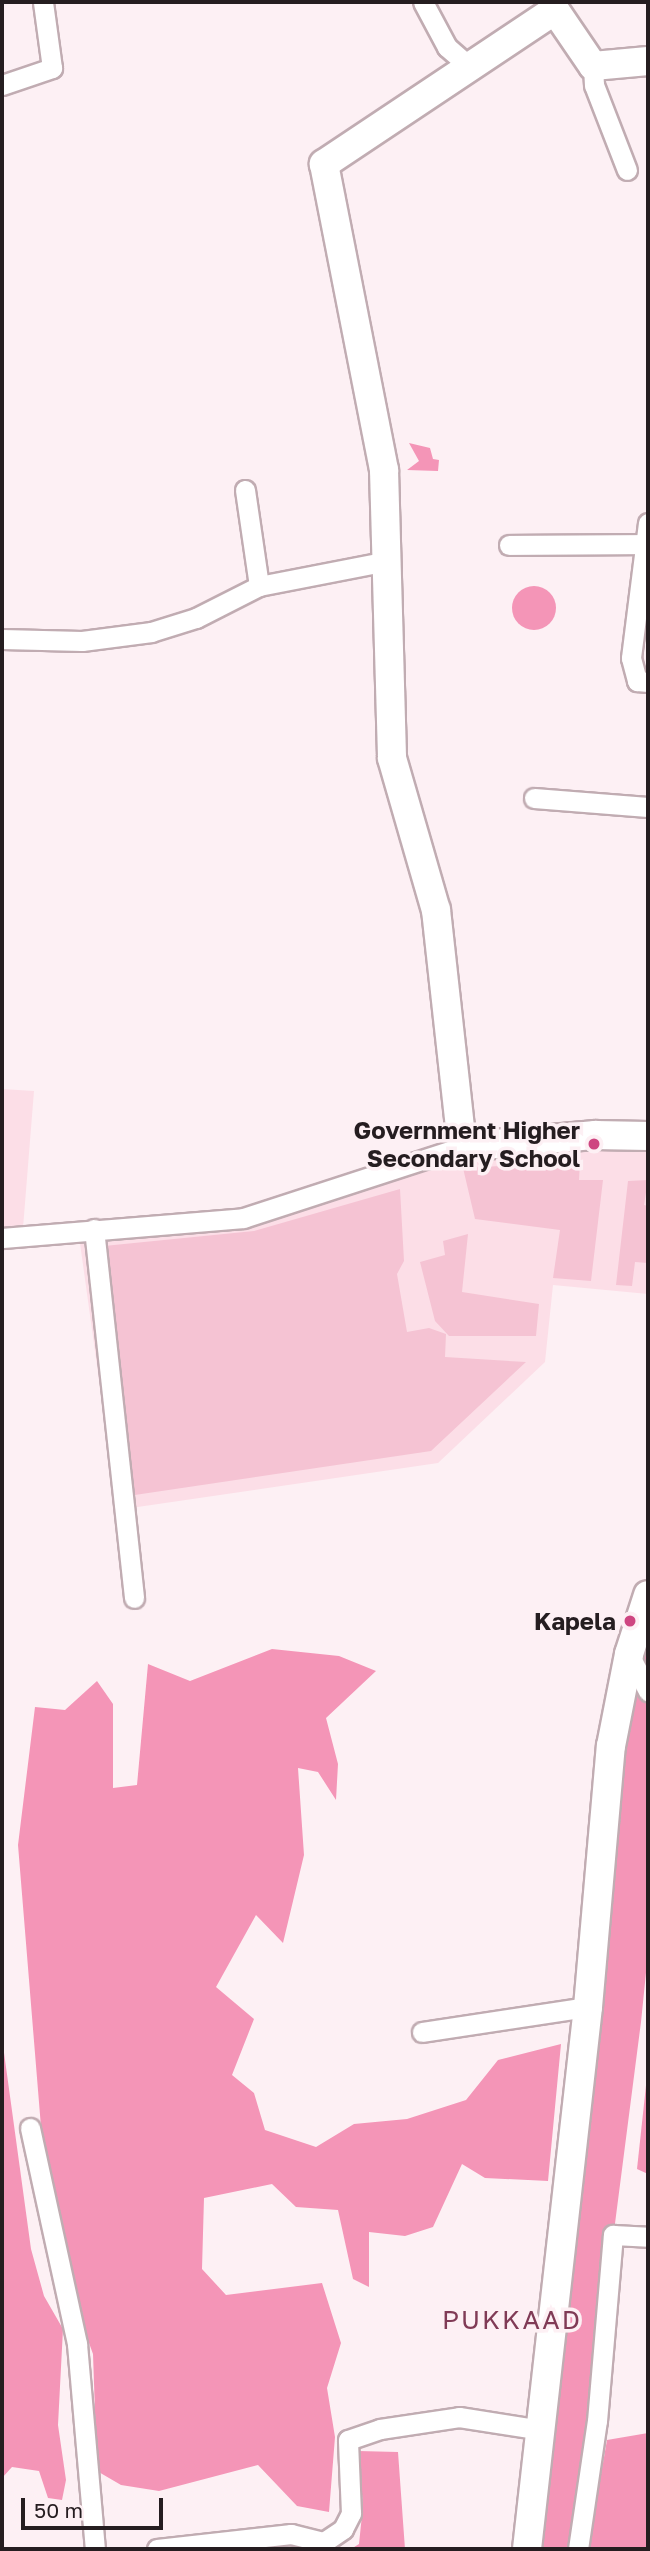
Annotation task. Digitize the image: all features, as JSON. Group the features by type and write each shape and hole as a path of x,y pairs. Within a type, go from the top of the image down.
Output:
{"street":[{"path":"2,85 52,68 43,2"},
{"path":"422,2 447,47 468,65"},
{"path":"462,1147 436,910 392,758 384,471 324,164 468,65 555,10 593,66 594,85 627,170"},
{"path":"593,66 648,61"},
{"path":"245,490 259,586"},
{"path":"648,523 631,658 636,681 648,682"},
{"path":"509,545 646,544"},
{"path":"2,639 82,641 151,632 196,618 259,586 388,561"},
{"path":"534,798 648,807"},
{"path":"2,1238 243,1217 462,1147 595,1135 648,1136"},
{"path":"94,1229 134,1598"},
{"path":"527,2549 588,2007 611,1746 629,1654 648,1597"},
{"path":"629,1654 648,1691"},
{"path":"422,2032 588,2007"},
{"path":"30,2128 77,2344 95,2549"},
{"path":"578,2549 597,2421 613,2235 648,2236"},
{"path":"158,2549 291,2534 324,2542 343,2529 351,2513 348,2440 380,2429 459,2417 541,2430"}],"shaded area":[{"path":"409,443 430,448 433,459 439,460 438,471 407,470 419,461"},
{"path":"534,586 550,592 556,608 550,624 534,630 518,624 512,608 518,592"},
{"path":"2,1089 34,1091 23,1228 2,1228"},
{"path":"648,1147 648,1294 553,1285 545,1362 438,1463 117,1510 79,1236 225,1223 465,1153"},
{"path":"580,1162 579,1180 603,1180 591,1281 553,1278 560,1230 475,1219 463,1168"},
{"path":"648,1180 644,1205 648,1206 648,1263 635,1262 632,1286 616,1285 628,1181"},
{"path":"400,1189 404,1261 397,1274 407,1332 429,1328 446,1334 445,1357 526,1362 431,1451 128,1496 94,1247 254,1231"},
{"path":"468,1234 462,1292 539,1304 536,1336 449,1336 435,1321 420,1262 445,1255 443,1241"},
{"path":"272,1649 339,1656 376,1671 326,1718 338,1764 336,1800 318,1772 298,1768 304,1855 283,1943 256,1915 216,1987 254,2019 232,2075 254,2093 265,2130 316,2147 354,2124 407,2119 466,2100 498,2060 561,2044 548,2181 485,2178 462,2164 433,2227 405,2236 369,2232 369,2287 353,2279 338,2210 296,2207 272,2184 204,2198 202,2269 226,2295 322,2283 341,2343 327,2388 335,2437 329,2512 297,2506 258,2465 159,2491 121,2485 97,2471 93,2354 72,2296 45,2176 18,1845 35,1707 65,1710 97,1681 113,1704 113,1788 137,1785 148,1664 190,1681"},
{"path":"647,1649 648,1953 641,2022 573,2549 541,2549 591,2122 625,1736"},
{"path":"2,2038 31,2249 44,2296 63,2329 58,2425 66,2480 62,2500 48,2498 39,2471 12,2467 2,2478"},
{"path":"648,2067 648,2174 637,2169"},
{"path":"648,2433 648,2549 588,2549 607,2440"},
{"path":"358,2451 398,2452 405,2549 351,2549 359,2544 363,2505"}],"place":[{"name":"Government Higher Secondary School","path":"594,1144"},
{"name":"Kapela","path":"630,1621"}],"district":[{"name":"PUKKAAD","path":"512,2320"}]}
